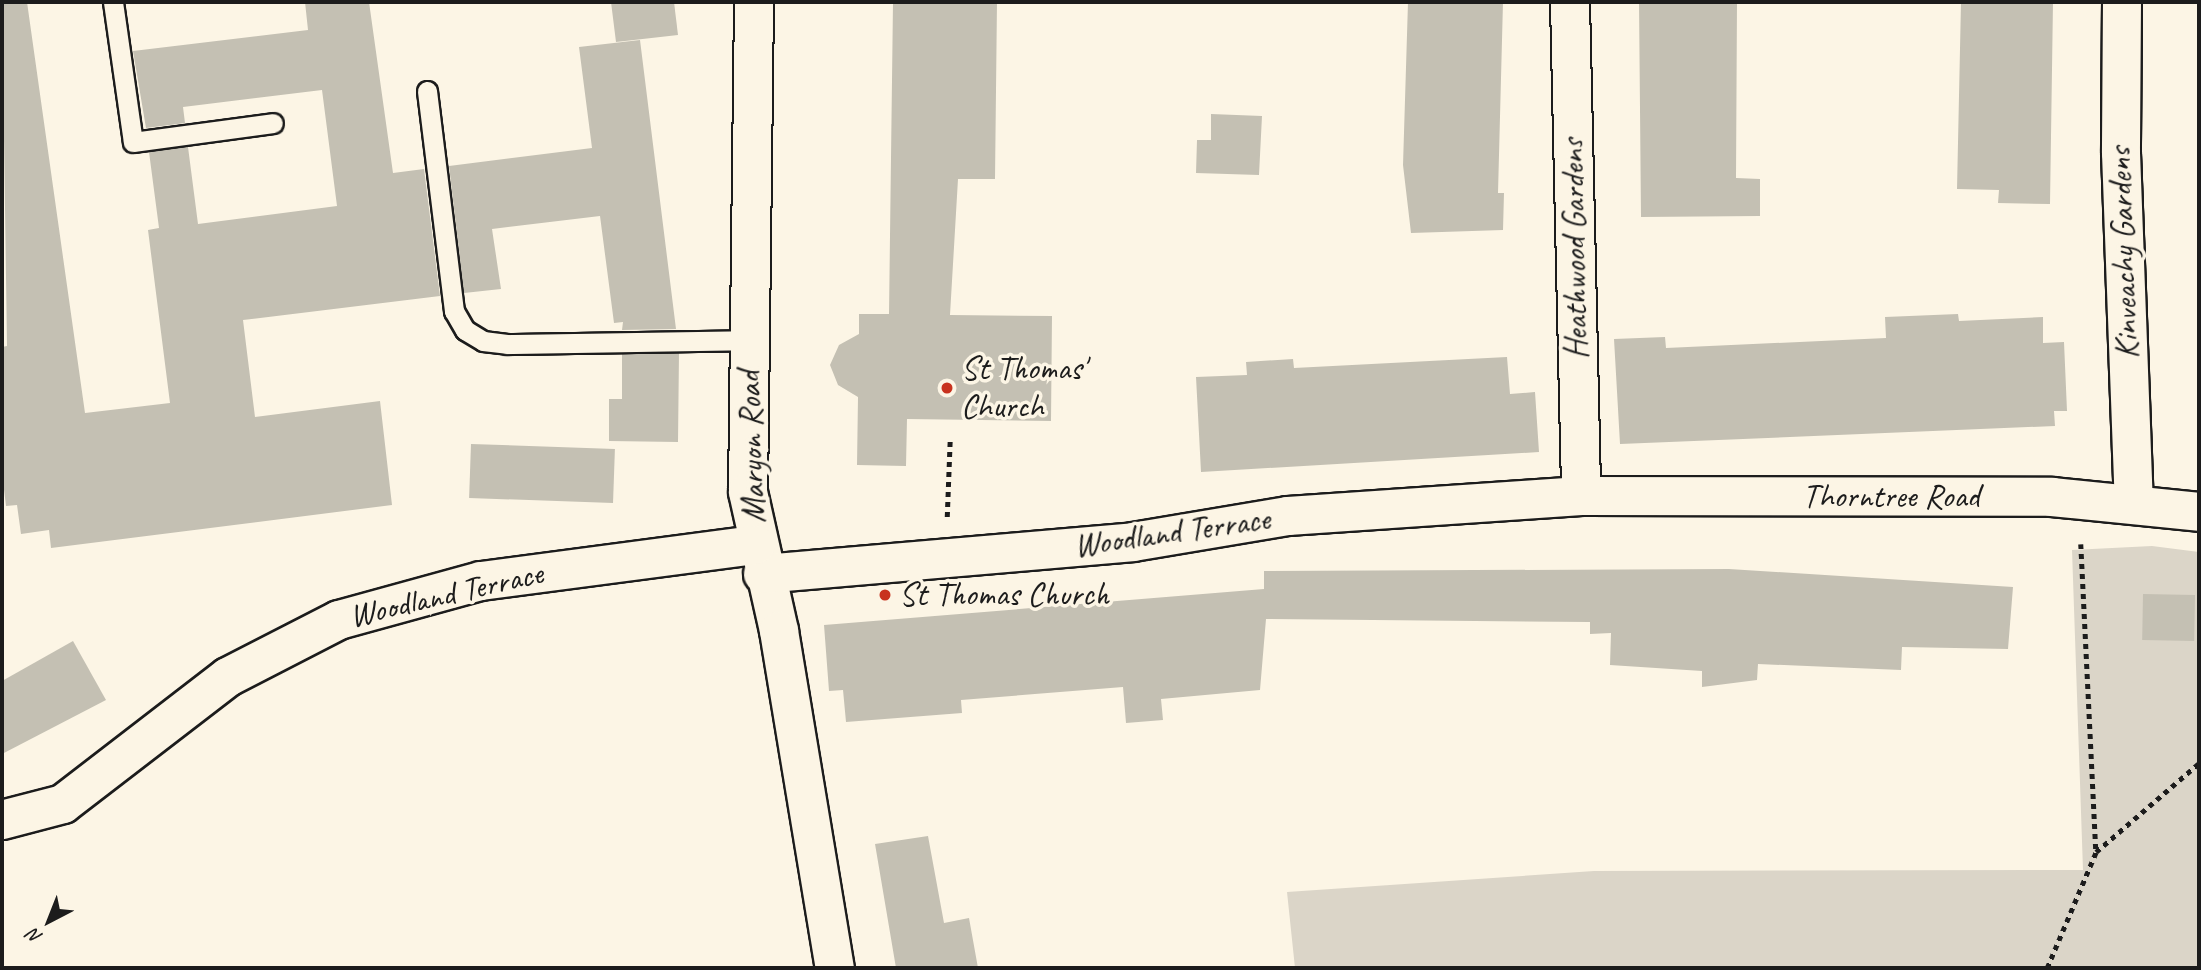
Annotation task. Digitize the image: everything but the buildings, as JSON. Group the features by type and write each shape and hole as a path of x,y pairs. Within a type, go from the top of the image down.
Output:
{"street":[{"name":"Maryon Road","path":"754,2 748,492 760,559 779,631 835,968"},
{"name":"Heathwood Gardens","path":"1570,2 1581,496"},
{"name":"Kinveachy Gardens","path":"2123,2 2121,153 2134,503"},
{"name":"Thorntree Road","path":"1581,496 2052,497 2134,503 2199,512"},
{"name":"Woodland Terrace","path":"2,820 63,804 168,729 228,677 278,647 363,612 481,581 760,559 1133,542 1288,516 1581,496"}],"lane":[{"path":"113,2 133,142 273,123"},
{"path":"427,91 454,312 465,330 483,341 507,344 750,340"}],"path":[{"path":"947,528 950,440"},
{"path":"2047,968 2096,852 2081,544"},
{"path":"2096,852 2199,764"}],"shaded area":[{"path":"2152,546 2199,552 2199,968 1295,968 1287,892 1594,871 2083,870 2072,550"}],"place":[{"name":"St Thomas' Church","path":"947,388"},
{"name":"St Thomas Church","path":"885,595"}]}
